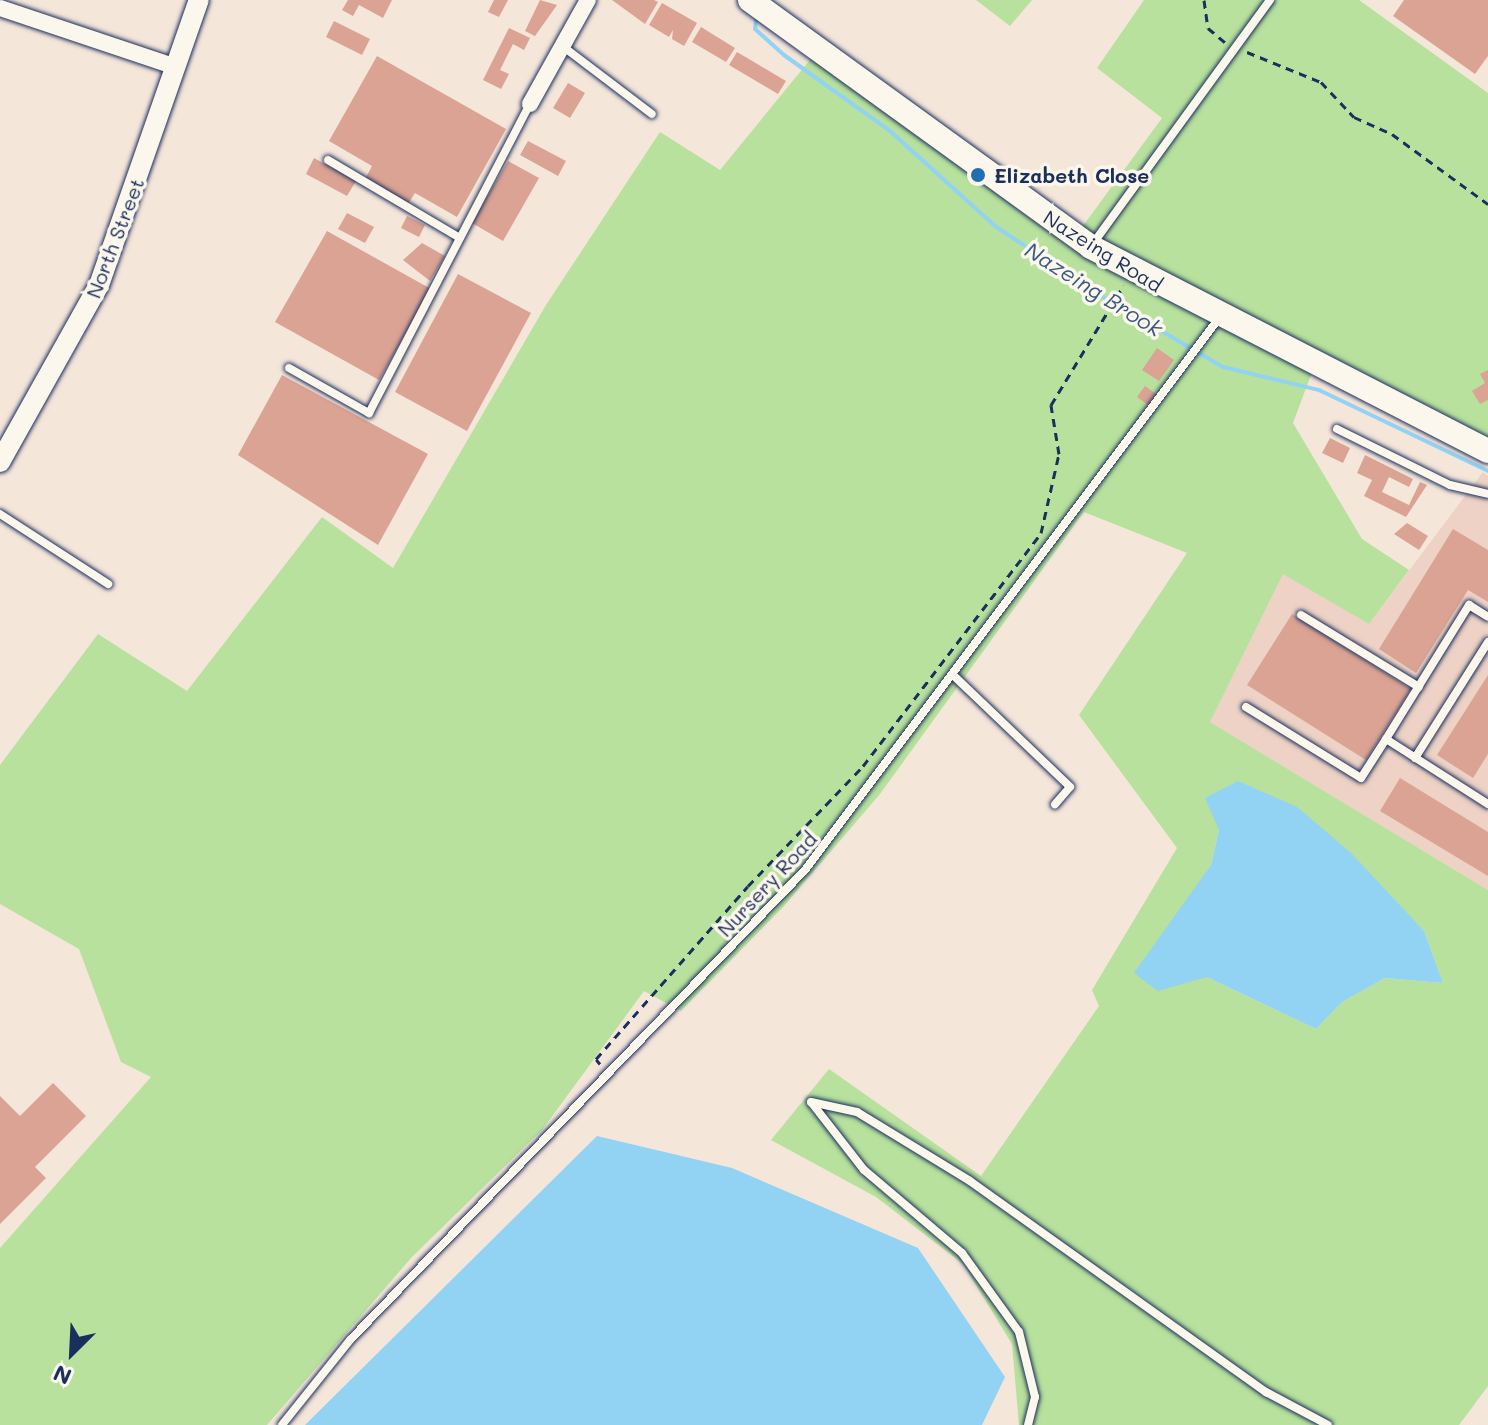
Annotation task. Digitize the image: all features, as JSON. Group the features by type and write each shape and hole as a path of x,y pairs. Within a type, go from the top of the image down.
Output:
{"main road":[{"name":"Nazeing Road","path":"759,3 1091,247 1219,318 1488,451"}],"street":[{"name":"North Street","path":"0,462 99,285 199,0"},
{"path":"530,104 585,1"},
{"path":"0,8 176,67"}],"lane":[{"path":"1091,247 1232,48 1270,0"},
{"path":"561,44 652,114"},
{"path":"289,368 369,413 530,104"},
{"path":"328,160 460,238"},
{"name":"Nursery Road","path":"282,1425 350,1340 609,1077 805,870 1191,361 1219,318"},
{"path":"1337,429 1450,485 1488,494"},
{"path":"0,514 108,584"},
{"path":"1246,707 1361,778 1469,605 1488,617"},
{"path":"1301,615 1419,687"},
{"path":"1415,758 1488,642"},
{"path":"953,675 1070,787 1055,804"},
{"path":"1386,739 1488,804"},
{"path":"1028,1425 1035,1397 1019,1332 962,1253 864,1170 811,1102 857,1112 970,1181 1266,1392 1328,1425"}],"path":[{"path":"1204,0 1208,28 1232,48 1321,82 1354,117 1392,134 1488,204"},
{"path":"609,1077 596,1059 863,766 1041,533 1059,454 1051,405 1128,278"}],"shaded area":[{"path":"1483,472 1488,476 1488,890 1210,722 1283,573 1369,624"}],"green space":[{"path":"976,0 1032,0 1010,26"},
{"path":"1144,0 1359,0 1488,93 1488,437 1320,351 1293,423 1362,539 1409,570 1369,624 1283,574 1210,722 1488,890 1488,1386 1459,1425 1019,1425 1012,1344 963,1264 876,1197 771,1140 829,1069 981,1176 1099,1006 1092,990 1177,848 1079,715 1187,553 1084,512 880,794 784,906 681,1011 644,991 542,1130 411,1258 267,1425 0,1425 0,1248 151,1077 121,1062 79,949 0,904 0,765 98,634 187,691 322,517 393,568 546,305 660,132 720,170 823,44 1080,230 1162,118 1097,68","holes":["1219,830 1392,899 1424,931 1443,983 1385,978 1342,1002 1316,1029 1207,977 1177,917 1211,865"]}],"water":[{"path":"1238,781 1297,807 1351,853 1424,931 1443,983 1385,978 1342,1002 1316,1029 1207,977 1158,991 1134,973 1211,865 1219,830 1205,798"},
{"path":"597,1136 732,1168 918,1248 1005,1377 982,1425 305,1425"}],"building":[{"path":"348,0 392,0 383,18 359,5 353,16 342,10"},
{"path":"494,0 508,0 499,17 488,12"},
{"path":"540,0 557,5 535,36 525,31"},
{"path":"612,0 654,0 658,2 645,24"},
{"path":"1404,0 1488,0 1488,56 1475,74 1393,16"},
{"path":"662,3 697,23 684,46 672,39 673,30 669,37 649,25"},
{"path":"334,21 370,39 362,55 326,37"},
{"path":"701,27 735,48 726,62 692,42"},
{"path":"509,28 530,38 524,50 513,44 500,70 509,74 501,89 483,80"},
{"path":"737,52 786,81 778,94 729,65"},
{"path":"377,56 506,129 457,217 415,193 408,204 365,179 372,166 329,141"},
{"path":"568,83 585,93 570,118 553,108"},
{"path":"528,141 566,161 558,176 520,155"},
{"path":"314,158 356,181 347,196 306,174"},
{"path":"508,161 539,178 503,241 472,223"},
{"path":"347,213 374,227 365,243 338,229"},
{"path":"407,216 425,225 419,237 401,228"},
{"path":"327,231 431,289 379,380 275,322"},
{"path":"422,243 445,256 430,281 403,260"},
{"path":"458,274 531,313 467,431 395,392"},
{"path":"1157,348 1174,360 1159,381 1142,370"},
{"path":"1488,370 1488,400 1480,404 1472,391 1485,383 1480,374"},
{"path":"282,375 428,454 378,545 238,455"},
{"path":"1145,386 1156,394 1148,405 1137,397"},
{"path":"1330,438 1350,448 1343,463 1322,453"},
{"path":"1365,455 1413,479 1409,487 1389,477 1382,492 1409,505 1420,482 1427,485 1406,517 1364,496 1372,480 1357,473"},
{"path":"1407,523 1428,536 1419,550 1394,534"},
{"path":"1453,529 1488,550 1488,602 1468,590 1416,673 1379,649"},
{"path":"1292,614 1411,689 1366,760 1247,685"},
{"path":"1488,675 1488,754 1473,778 1437,755"},
{"path":"1400,778 1488,832 1488,876 1380,811"},
{"path":"53,1083 86,1116 35,1167 46,1178 0,1224 0,1096 20,1116"}],"waterway":[{"name":"Nazeing Brook","path":"756,20 755,29 784,55 890,131 995,226 1093,291 1223,367 1319,390 1488,471"}],"place":[{"name":"Elizabeth Close","path":"978,175"}]}
